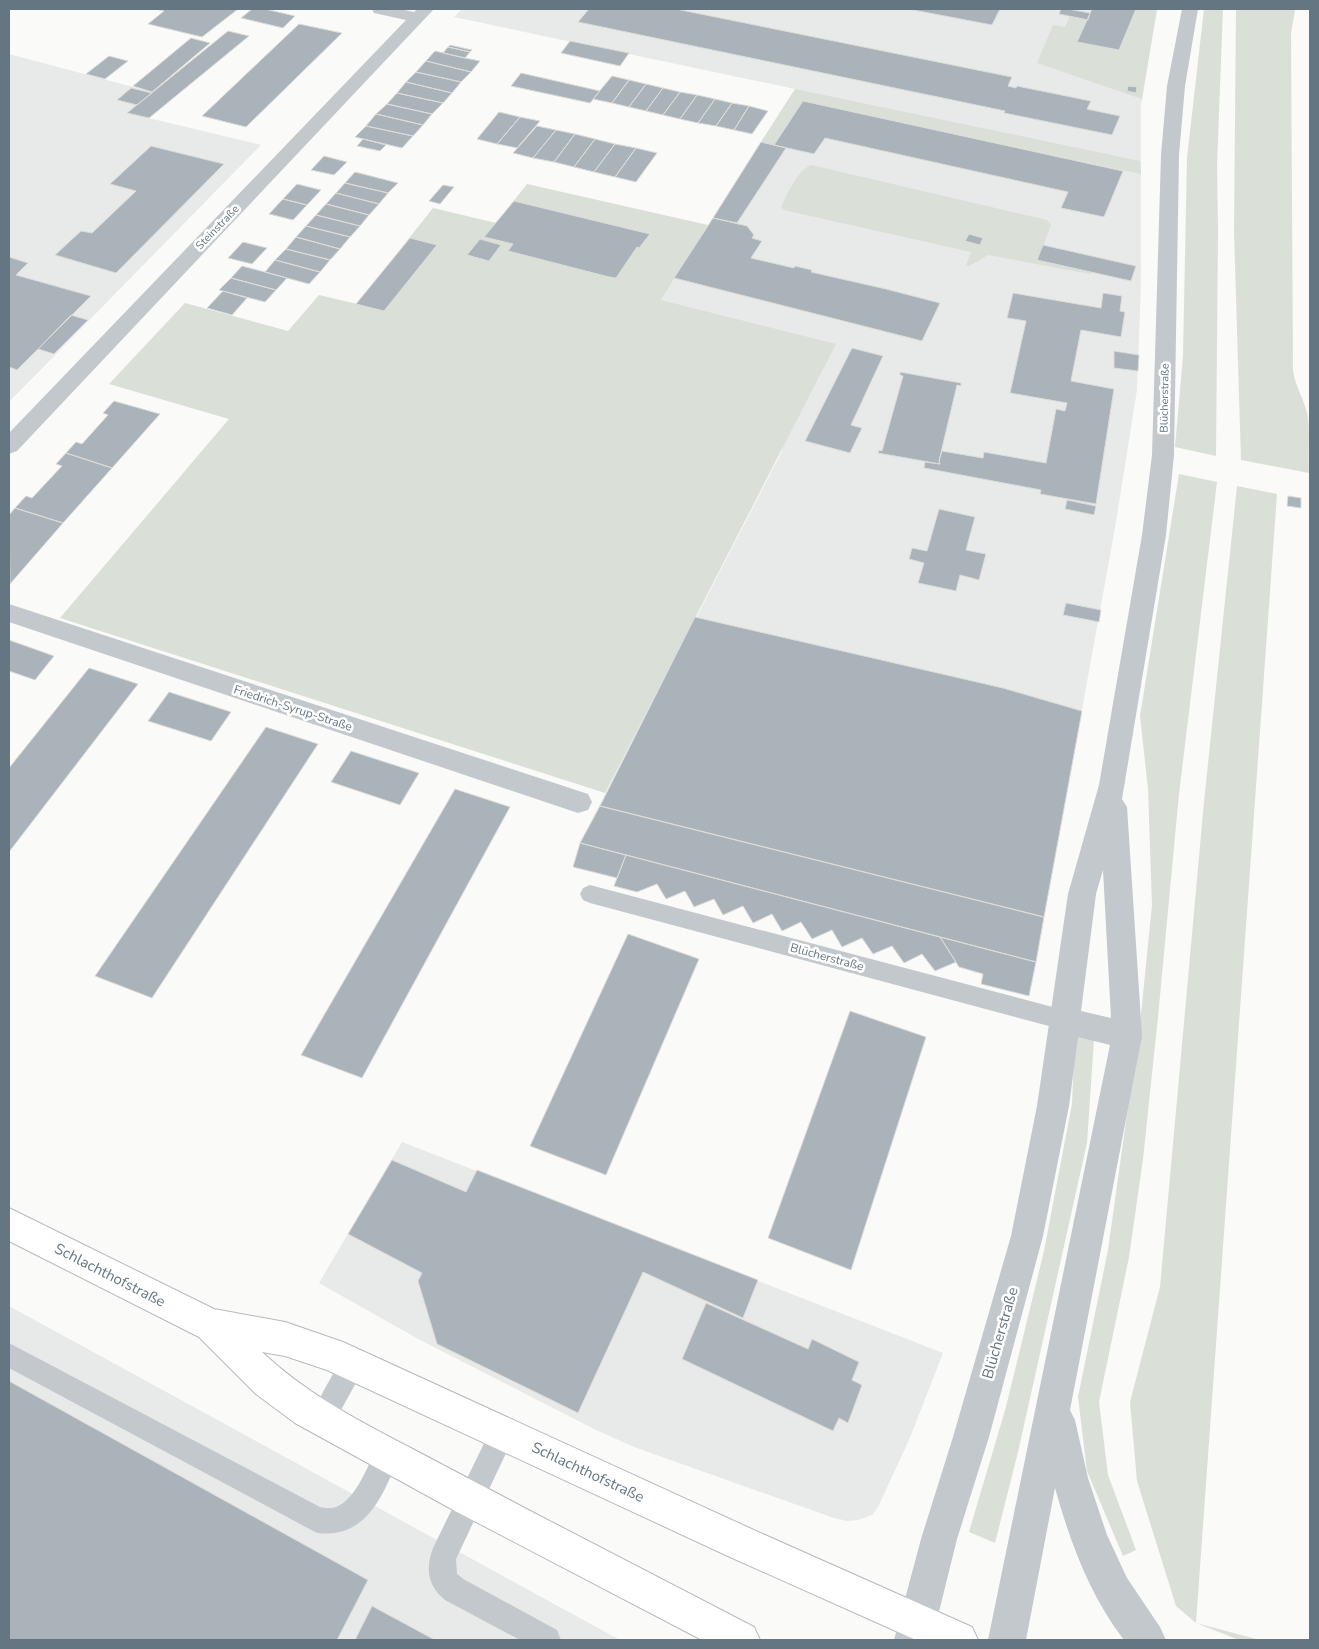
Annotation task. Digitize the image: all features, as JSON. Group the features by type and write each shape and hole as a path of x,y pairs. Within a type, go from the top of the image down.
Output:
{"main road":[{"name":"Schlachthofstraße","path":"9,1224 211,1325 306,1345 354,1363 503,1432 915,1631 959,1640"},
{"name":"Schlachthofstraße","path":"211,1325 286,1398 470,1499 741,1640"}],"street":[{"path":"380,9 422,13"},
{"name":"Blücherstraße","path":"915,1631 939,1539 1003,1325 1027,1236 1053,1106 1082,894 1112,785 1154,535 1163,455 1170,155 1176,86 1190,9"},
{"name":"Steinstraße","path":"9,446 422,13"},
{"name":"Friedrich-Syrup-Straße","path":"9,613 578,802"},
{"name":"Blücherstraße","path":"1007,1640 1127,1036 1112,785"},
{"name":"Blücherstraße","path":"1064,1020 1127,1036"},
{"name":"Blücherstraße","path":"1054,1406 1067,1468 1089,1537 1118,1598 1147,1640"}],"lane":[{"name":"Blücherstraße","path":"590,894 1064,1020"},
{"path":"9,1355 317,1520 328,1523 350,1515 360,1505 371,1488 387,1454"},
{"path":"322,1419 354,1363"},
{"path":"503,1432 443,1558 442,1570 445,1582 455,1590 547,1640"}],"shaded area":[{"path":"462,9 1157,9 1141,105 1141,283 1137,390 1115,528 1036,962 580,843 782,451 661,300 795,89 454,17"},
{"path":"1136,9 1157,9 1142,99 1037,63 1053,25 1065,27 1070,16 1088,20 1077,42 1119,50"},
{"path":"1204,9 1223,9 1217,165 1216,456 1175,447 1183,356 1187,158"},
{"path":"1236,9 1295,10 1291,33 1293,371 1308,417 1309,473 1241,460 1234,232"},
{"path":"9,54 152,92 128,113 261,145 9,402"},
{"path":"795,89 1140,161 1141,174 803,101 774,145 761,142"},
{"path":"811,165 1047,220 1051,225 1038,260 1092,272 1090,274 988,255 966,266 971,252 784,210 781,207 793,183"},
{"path":"527,184 708,225 661,300 836,344 605,793 60,618 229,419 109,384 185,303 288,331 319,295 357,304 433,208 496,223"},
{"path":"1179,474 1217,482 1179,794 1143,1159 1129,1257 1099,1402 1108,1475 1136,1550 1123,1556 1087,1471 1078,1397 1108,1250 1141,1014 1152,905 1148,789 1140,716"},
{"path":"1237,486 1277,494 1196,1623 1176,1606 1137,1481 1130,1402 1160,1287 1204,802"},
{"path":"1075,1035 1094,1039 1087,1143 1018,1452 995,1543 969,1532 1006,1407 1044,1251 1072,1104"},
{"path":"402,1142 943,1353 909,1440 878,1507 872,1515 858,1520 847,1521 834,1518 634,1447 594,1429 420,1340 319,1283"},
{"path":"9,1306 620,1640 9,1640"},
{"path":"1196,1623 1260,1640 1239,1640"}],"building":[{"path":"155,9 238,9 202,37 148,24 164,11"},
{"path":"252,9 265,9 295,16 283,28 241,18"},
{"path":"589,9 676,9 1012,77 1008,86 1016,88 1017,86 1091,101 1087,109 1120,116 1112,135 578,22"},
{"path":"908,9 1000,9 992,25"},
{"path":"1061,9 1090,13 1088,20 1059,14"},
{"path":"1092,9 1136,9 1119,50 1077,42"},
{"path":"299,24 342,33 246,127 202,116"},
{"path":"228,31 249,36 149,118 127,113"},
{"path":"191,38 210,43 152,92 133,86"},
{"path":"570,41 629,53 620,66 561,53"},
{"path":"450,45 472,50 470,52 448,47"},
{"path":"448,47 470,52 465,58 443,53"},
{"path":"435,51 480,61 471,72 426,61"},
{"path":"109,56 128,61 105,79 86,74"},
{"path":"426,61 471,72 461,82 416,72"},
{"path":"416,72 461,82 452,93 406,82"},
{"path":"521,73 600,91 590,103 511,86"},
{"path":"612,76 629,80 612,103 593,99"},
{"path":"629,80 646,84 629,107 612,103"},
{"path":"406,82 452,93 443,103 397,93"},
{"path":"646,84 663,88 646,111 629,107"},
{"path":"1128,86 1137,87 1136,93 1127,91"},
{"path":"131,88 152,93 137,105 117,100"},
{"path":"663,88 680,92 663,115 646,111"},
{"path":"680,92 697,95 680,119 663,115"},
{"path":"397,93 443,103 432,114 387,104"},
{"path":"697,95 715,99 698,123 680,119"},
{"path":"715,99 732,103 716,126 698,123"},
{"path":"803,101 1123,171 1104,217 1061,208 1068,192 825,138 814,154 774,145"},
{"path":"732,103 749,106 734,130 716,126"},
{"path":"387,104 432,114 423,125 376,114"},
{"path":"749,106 768,111 752,134 734,130"},
{"path":"499,112 520,117 497,144 477,139"},
{"path":"376,114 423,125 413,136 366,126"},
{"path":"520,117 540,121 517,148 497,144"},
{"path":"366,126 413,136 402,148 355,137"},
{"path":"537,126 556,130 533,158 513,153"},
{"path":"556,130 575,134 554,162 533,158"},
{"path":"575,134 595,139 574,167 554,162"},
{"path":"363,139 386,145 380,151 357,146"},
{"path":"595,139 615,144 594,172 574,167"},
{"path":"761,142 786,148 737,223 713,218"},
{"path":"615,144 636,148 615,177 594,172"},
{"path":"151,146 224,164 116,273 55,255 81,231 92,233 136,191 110,184"},
{"path":"636,148 657,153 636,182 615,177"},
{"path":"324,156 347,162 334,175 311,170"},
{"path":"355,172 398,183 388,193 345,183"},
{"path":"345,183 388,193 379,204 336,193"},
{"path":"297,184 321,190 307,205 283,199"},
{"path":"443,185 454,187 440,204 429,201"},
{"path":"336,193 379,204 369,215 326,204"},
{"path":"283,199 307,205 293,220 269,214"},
{"path":"514,201 650,234 639,248 637,247 616,278 609,277 508,251 513,244 484,237"},
{"path":"326,204 369,215 360,226 316,215"},
{"path":"316,215 360,226 350,237 306,226"},
{"path":"713,218 747,226 754,235 752,238 762,241 751,258 794,268 795,266 812,270 811,272 940,303 922,341 674,278"},
{"path":"306,226 350,237 340,249 296,237"},
{"path":"969,234 983,238 980,245 965,241"},
{"path":"296,237 340,249 330,260 286,249"},
{"path":"410,238 437,245 384,311 356,304"},
{"path":"480,239 501,245 489,261 467,255"},
{"path":"243,242 267,248 252,264 228,258"},
{"path":"1043,245 1136,266 1131,281 1037,260"},
{"path":"286,249 330,260 320,272 275,260"},
{"path":"9,257 28,263 16,275 91,296 17,370 9,367"},
{"path":"275,260 320,272 309,284 265,272"},
{"path":"242,266 287,278 276,290 231,278"},
{"path":"231,278 276,290 265,302 219,290"},
{"path":"223,291 247,298 232,315 207,308"},
{"path":"1013,293 1101,308 1103,293 1122,296 1120,311 1125,312 1121,337 1081,330 1071,381 1114,389 1096,504 1040,494 1041,490 924,468 925,462 940,464 942,451 983,458 984,452 1046,463 1056,409 1065,411 1067,403 1010,393 1026,321 1007,318"},
{"path":"71,315 88,320 54,354 38,349"},
{"path":"852,348 883,356 851,425 862,428 850,453 805,441"},
{"path":"1114,351 1139,355 1138,371 1114,368"},
{"path":"900,372 961,383 961,386 957,385 939,461 940,464 878,453 879,450 882,451 903,376 900,375"},
{"path":"114,401 160,414 112,468 66,453 76,442 82,444 108,415 103,413"},
{"path":"66,453 112,468 63,523 15,508 26,496 32,498 62,466 56,464"},
{"path":"1288,496 1301,498 1301,508 1287,506"},
{"path":"1067,500 1096,506 1094,515 1065,509"},
{"path":"15,508 63,523 10,584 9,515"},
{"path":"939,509 975,517 966,550 986,554 979,580 960,575 956,591 918,583 924,563 909,559 912,548 927,551"},
{"path":"1066,603 1101,610 1099,622 1063,615"},
{"path":"695,617 1003,688 1082,711 1044,917 600,806"},
{"path":"9,640 54,656 35,680 9,671"},
{"path":"89,668 138,684 9,852 9,768"},
{"path":"169,692 231,712 211,741 148,721"},
{"path":"266,727 318,744 152,998 95,976"},
{"path":"351,751 419,773 400,805 331,782"},
{"path":"455,789 510,807 362,1078 301,1055"},
{"path":"600,806 1044,917 1036,962 580,843"},
{"path":"580,843 626,855 617,878 573,867"},
{"path":"626,855 940,937 956,962 935,971 922,954 904,963 892,946 873,954 862,938 842,947 832,930 812,939 801,922 782,931 772,914 753,923 743,906 723,915 714,899 694,907 685,891 666,899 657,884 637,892 614,886"},
{"path":"628,934 699,959 606,1175 530,1146"},
{"path":"940,937 1036,962 1029,996 981,984 983,974 959,967"},
{"path":"850,1011 926,1037 851,1270 768,1238"},
{"path":"392,1160 466,1192 477,1170 758,1280 743,1318 643,1272 578,1413 437,1344 418,1281 422,1273 348,1234"},
{"path":"706,1303 808,1349 812,1339 859,1362 852,1380 862,1385 848,1423 839,1418 833,1431 682,1359"},
{"path":"9,1381 368,1580 337,1640 9,1640"},
{"path":"372,1606 435,1640 355,1640"}]}
